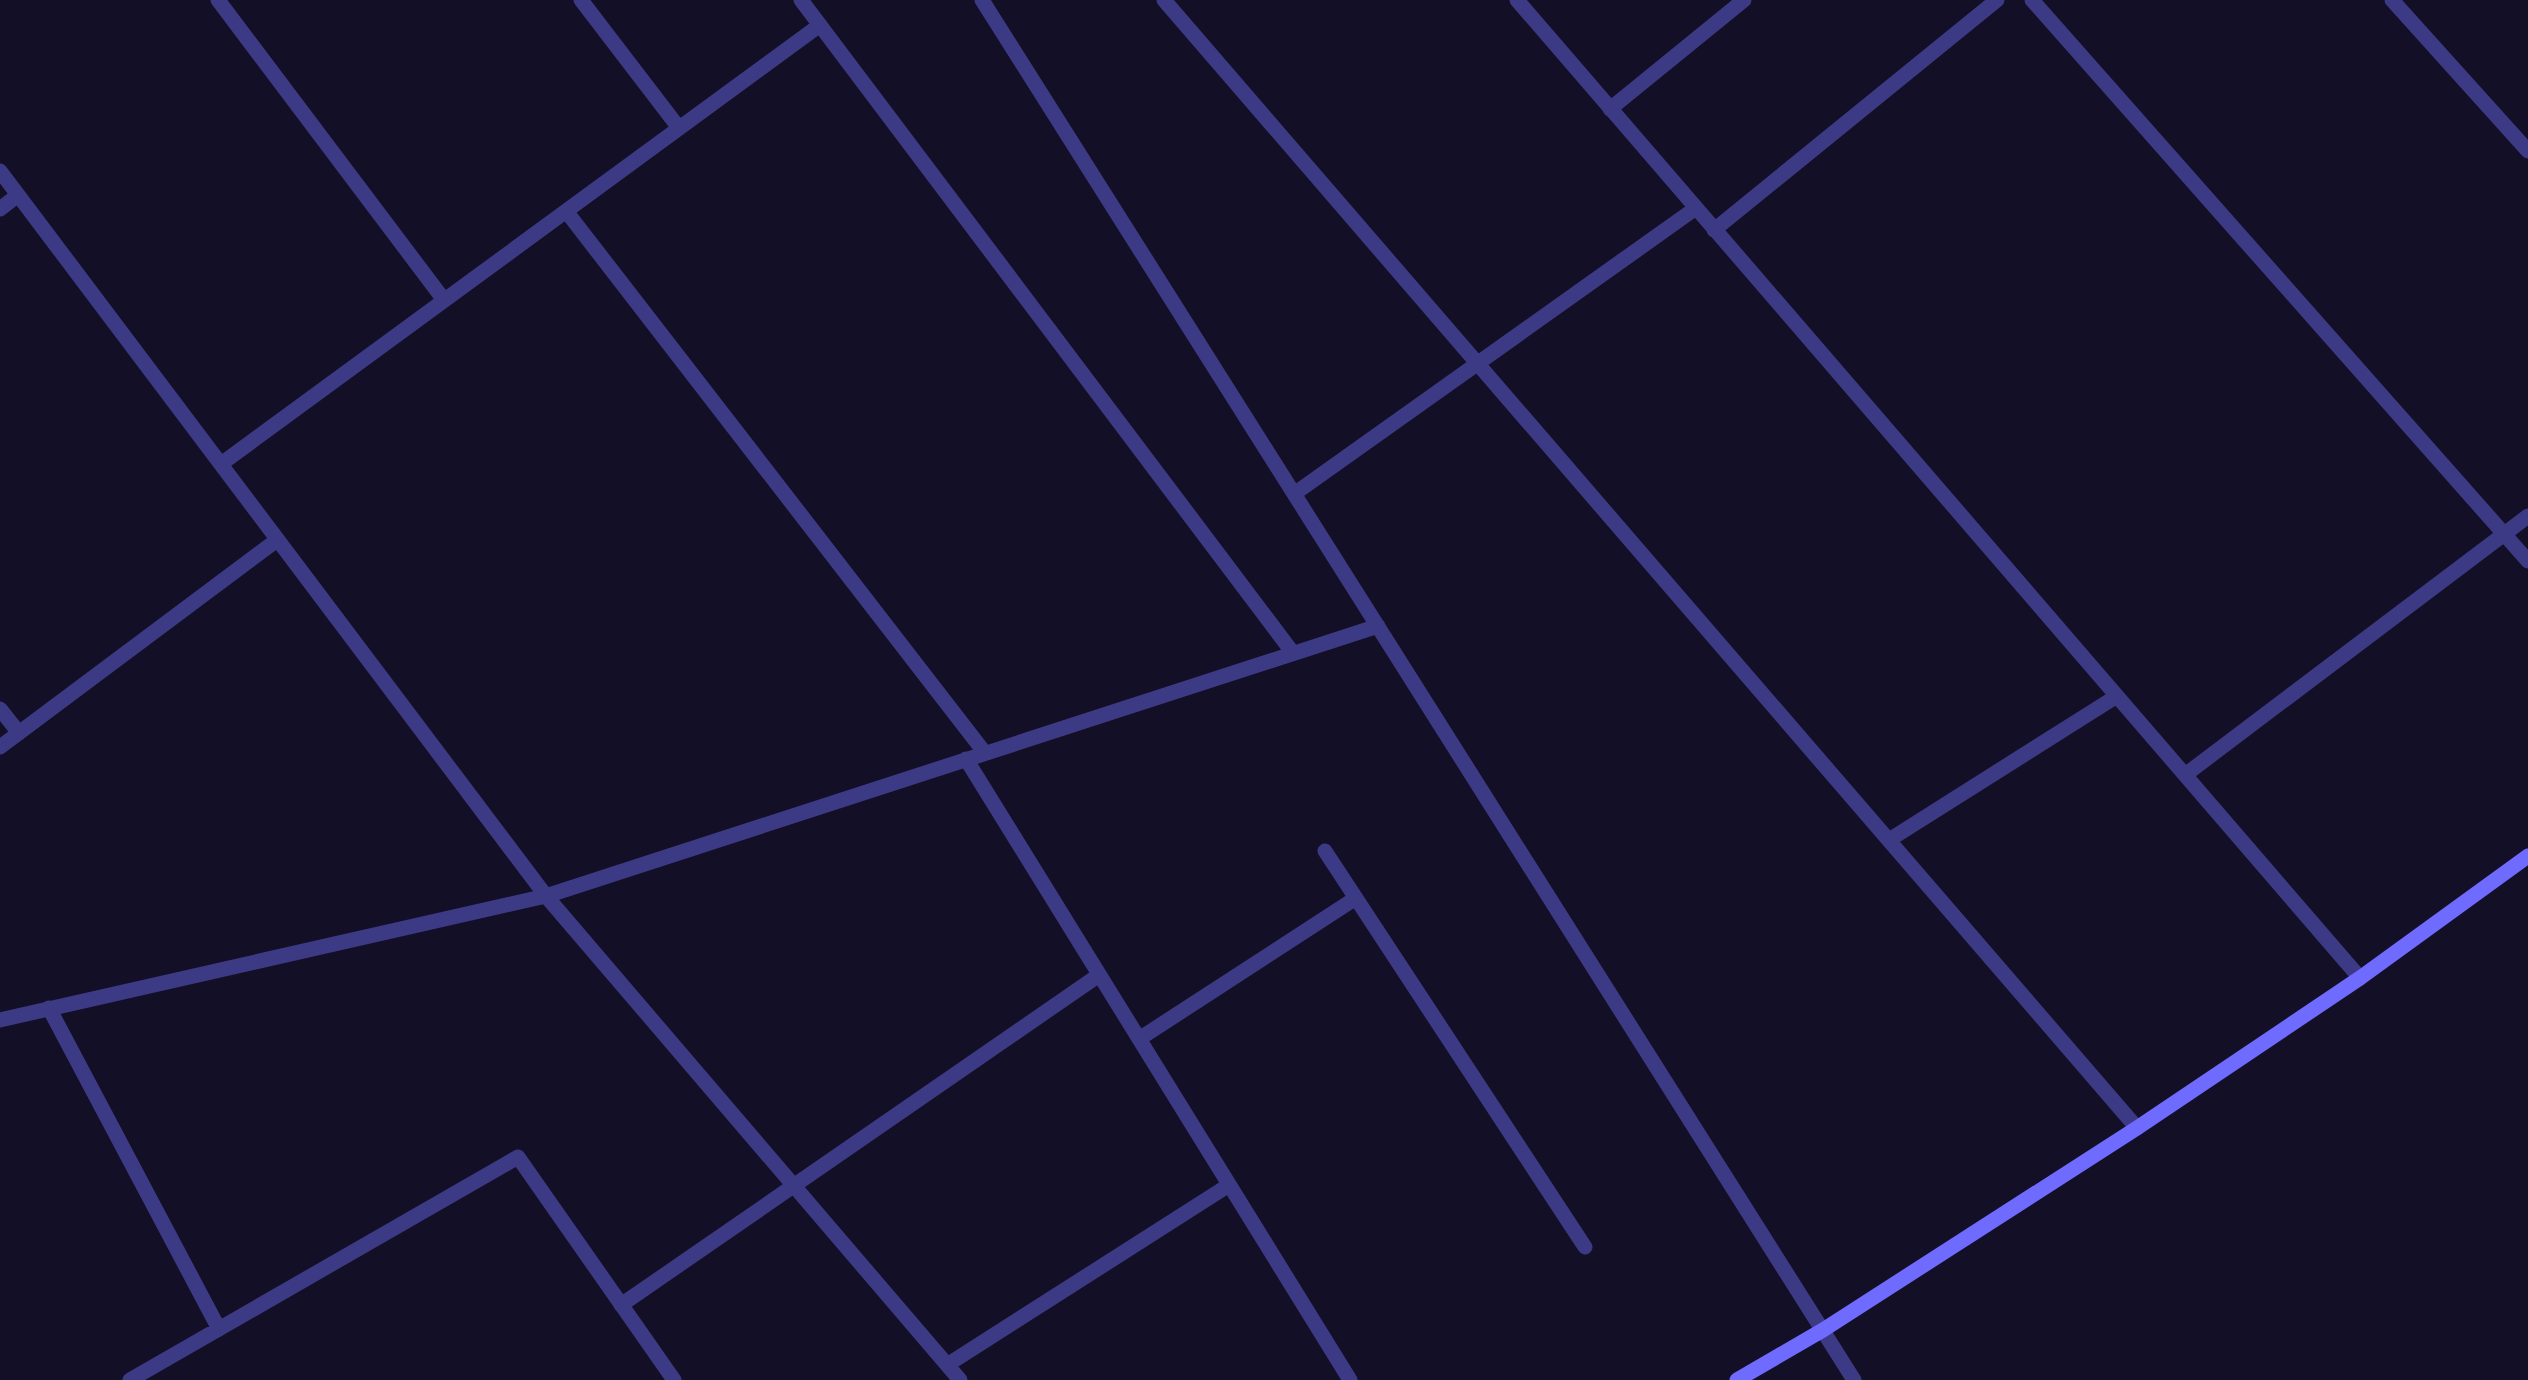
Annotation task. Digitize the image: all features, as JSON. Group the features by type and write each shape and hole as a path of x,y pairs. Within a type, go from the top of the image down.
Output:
{"street":[{"path":"218,0 444,300"},
{"path":"581,0 679,128"},
{"path":"801,0 1293,653"},
{"path":"982,0 1854,1380"},
{"path":"1164,0 2137,1128"},
{"path":"1517,0 2360,978"},
{"path":"1610,109 1744,0"},
{"path":"1714,230 1997,0"},
{"path":"2032,0 2528,561"},
{"path":"2392,0 2528,151"},
{"path":"220,464 820,25"},
{"path":"0,171 546,896 960,1380"},
{"path":"0,209 18,195"},
{"path":"1294,494 1696,208"},
{"path":"566,211 985,753"},
{"path":"2185,775 2528,516"},
{"path":"0,747 277,540"},
{"path":"0,1020 546,896 1378,626"},
{"path":"1889,840 2117,696"},
{"path":"0,709 19,733"},
{"path":"966,759 1350,1380"},
{"path":"1325,851 1585,1247"},
{"path":"1737,1380 1823,1330 2137,1128 2360,978 2528,856"},
{"path":"1139,1039 1356,897"},
{"path":"621,1305 1099,975"},
{"path":"50,1008 219,1329"},
{"path":"130,1380 518,1157 674,1380"},
{"path":"947,1365 1229,1185"}]}
